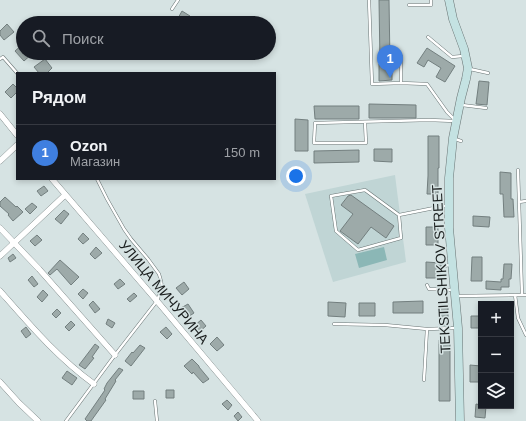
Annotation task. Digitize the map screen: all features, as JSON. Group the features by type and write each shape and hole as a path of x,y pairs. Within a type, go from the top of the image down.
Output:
{"main road":[{"name":"TEKSTILSHIKOV STREET","path":"449,0 453,19 466,56 468,68 453,138 449,170 450,238 458,328 460,421"}],"street":[{"path":"0,114 16,134"},
{"path":"0,161 16,146"},
{"name":"УЛИЦА МИЧУРИНА","path":"53,180 258,421"},
{"path":"0,256 66,195"},
{"path":"0,228 46,277 115,355"},
{"path":"0,291 54,351 94,384"},
{"path":"0,382 38,421"}],"lane":[{"path":"172,9 178,0"},
{"path":"369,0 372,84 427,84 456,122"},
{"path":"409,5 431,5 431,0"},
{"path":"428,38 452,56 466,56"},
{"path":"0,54 1,58 16,72"},
{"path":"401,56 401,83"},
{"path":"468,68 488,73"},
{"path":"460,104 486,108"},
{"path":"365,122 366,143 314,143 314,123 429,120 456,122"},
{"path":"453,138 461,141"},
{"path":"518,170 522,295"},
{"path":"66,421 157,301 162,287 160,277 124,229 98,180"},
{"path":"398,215 401,238 358,250 336,231 331,196 365,190 398,215 449,206"},
{"path":"519,202 526,201"},
{"path":"443,266 453,264"},
{"path":"426,286 429,288 456,293 526,295"},
{"path":"515,295 518,318 526,335"},
{"path":"334,324 385,325 427,329 458,328"},
{"path":"424,380 427,329"},
{"path":"155,401 157,421"}],"shaded area":[{"path":"395,175 406,262 333,282 305,194"},
{"path":"384,247 387,260 359,268 355,254"}],"building":[{"path":"379,0 389,0 390,64 392,64 392,80 379,81"},
{"path":"182,11 190,16 179,16"},
{"path":"7,24 14,32 4,40 0,35 0,31"},
{"path":"427,48 455,66 445,82 436,77 441,68 428,60 424,67 417,63"},
{"path":"46,60 52,68 48,72 38,72 34,67"},
{"path":"479,81 489,82 487,105 476,104"},
{"path":"13,84 16,87 16,93 11,98 5,92"},
{"path":"369,104 416,105 416,118 369,118"},
{"path":"314,106 359,106 359,119 315,119"},
{"path":"295,119 308,120 308,151 295,151"},
{"path":"428,136 439,136 438,194 427,194"},
{"path":"374,149 392,149 392,162 374,161"},
{"path":"359,150 359,162 314,163 314,151"},
{"path":"500,172 511,173 511,199 513,199 514,217 504,217 503,194 500,194"},
{"path":"44,186 48,191 41,196 37,191"},
{"path":"351,195 394,226 386,238 371,227 358,244 340,231 353,214 341,205 348,196"},
{"path":"5,197 23,212 13,221 8,215 9,214 0,206 0,202"},
{"path":"32,203 37,207 30,214 25,209"},
{"path":"64,210 69,214 61,224 55,219"},
{"path":"473,216 490,217 489,227 473,226"},
{"path":"426,227 438,227 438,245 426,245"},
{"path":"83,233 89,239 83,244 78,239"},
{"path":"37,235 42,240 35,246 30,241"},
{"path":"96,247 102,253 95,259 90,254"},
{"path":"13,254 16,258 10,262 8,258"},
{"path":"472,257 482,257 482,281 471,281"},
{"path":"60,260 79,277 71,285 57,269 50,275 48,273"},
{"path":"426,262 441,263 440,278 426,278"},
{"path":"504,264 512,264 509,287 501,287 501,290 486,289 486,281 501,282 501,279 503,279"},
{"path":"32,276 38,284 34,287 28,280"},
{"path":"120,279 125,284 118,289 114,284"},
{"path":"184,282 189,289 182,295 176,288"},
{"path":"83,289 88,293 83,299 78,294"},
{"path":"43,290 48,295 42,302 37,297"},
{"path":"134,293 137,296 130,302 127,299"},
{"path":"93,301 100,309 95,313 89,305"},
{"path":"423,301 423,313 393,313 393,302"},
{"path":"328,302 346,303 345,317 328,316"},
{"path":"439,302 448,302 448,325 439,325"},
{"path":"359,303 375,303 375,316 359,316"},
{"path":"188,304 194,313 188,317 181,308"},
{"path":"57,309 61,313 56,318 52,314"},
{"path":"471,316 478,316 478,328 471,328"},
{"path":"108,319 115,323 112,328 106,324"},
{"path":"201,320 206,326 199,332 194,326"},
{"path":"71,321 75,325 69,331 65,327"},
{"path":"26,327 31,334 26,338 21,331"},
{"path":"166,327 172,334 167,339 160,332"},
{"path":"217,337 224,345 217,351 210,344"},
{"path":"439,340 450,340 450,401 439,401"},
{"path":"95,344 99,347 92,357 94,358 85,369 79,365"},
{"path":"140,345 145,348 131,366 125,361"},
{"path":"192,359 209,379 203,383 193,372 192,374 184,366"},
{"path":"470,365 478,366 478,382 470,382"},
{"path":"119,368 123,370 115,380 116,381 105,399 106,400 91,421 87,421 85,419 105,390 104,389 107,383"},
{"path":"67,371 77,378 72,385 62,378"},
{"path":"166,390 174,390 174,398 166,398"},
{"path":"133,391 144,391 144,399 133,399"},
{"path":"227,400 232,405 228,410 222,404"},
{"path":"476,404 478,404 478,409 486,409 485,418 475,417"},
{"path":"238,412 242,417 238,421 234,416"}],"place":[{"name":"Ozon","path":"390,78"}]}
